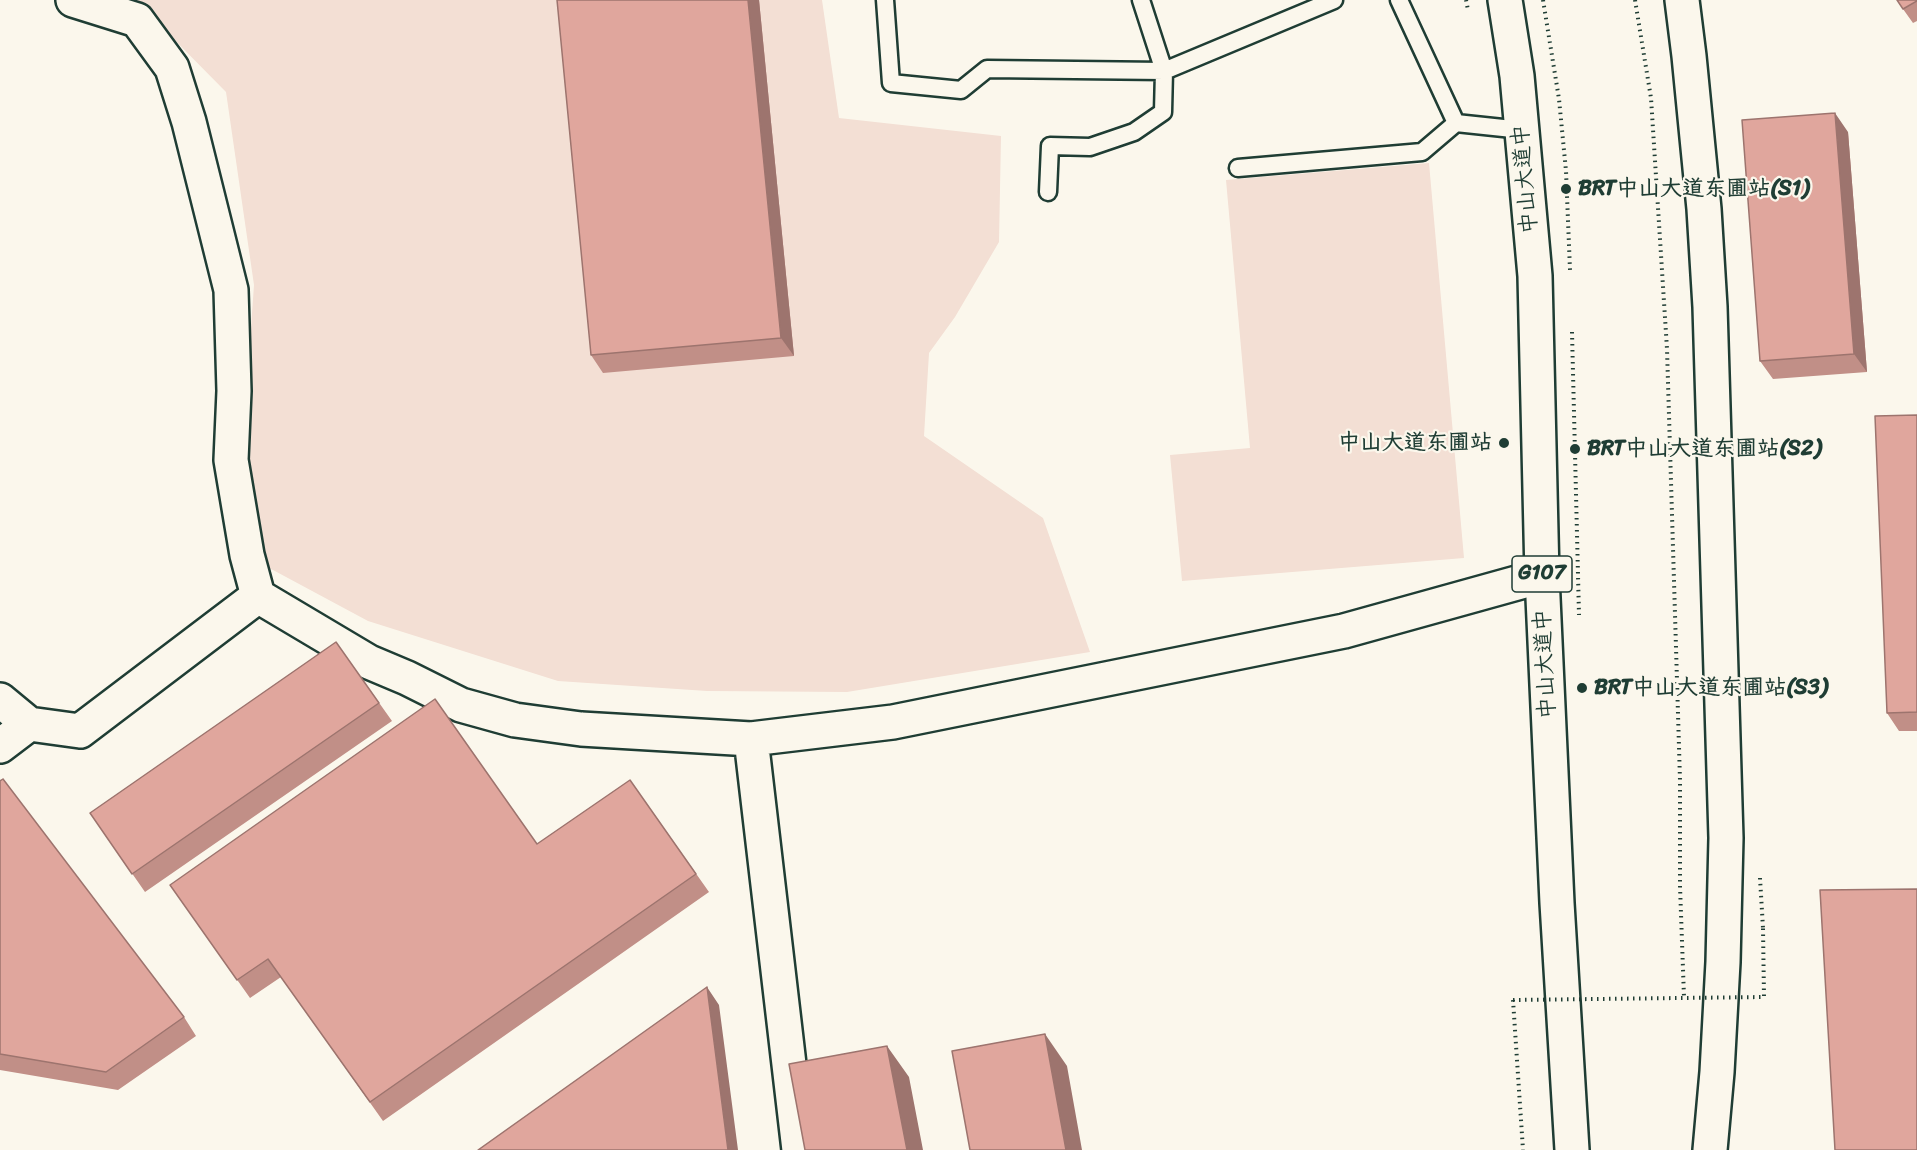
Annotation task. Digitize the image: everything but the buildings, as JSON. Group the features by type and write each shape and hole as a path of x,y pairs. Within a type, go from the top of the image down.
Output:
{"main road":[{"path":"73,0 137,20 172,68 189,122 231,290 234,391 231,460 247,555 258,596 369,662 461,705 515,720 581,729 750,739 893,722 1332,633 1542,576"},
{"name":"中山大道中","path":"1505,0 1517,75 1535,276 1542,576 1557,903 1572,1150"},
{"path":"1682,0 1703,198 1710,307 1726,838 1723,962 1710,1150"},
{"path":"0,700 28,724 80,731 258,596"},
{"path":"0,746 28,724"},
{"path":"750,739 799,1150"}],"lane":[{"path":"885,0 891,83 961,90 987,69 1164,70 1334,0"},
{"path":"1048,192 1050,146 1090,147 1134,132 1163,111 1164,70 1141,0"},
{"path":"1399,0 1456,123"},
{"path":"1238,168 1422,152 1456,123 1522,130"}],"path":[{"path":"1466,0 1468,10"},
{"path":"1635,0 1651,98 1667,339 1680,780 1683,997"},
{"path":"1523,1150 1513,1000 1764,997 1763,928"}],"shaded area":[{"path":"108,0 822,0 839,118 1001,136 999,242 955,317 929,353 924,436 1043,518 1090,652 847,692 707,691 558,681 368,621 256,563 239,497 254,285 226,92 146,11"},
{"path":"1429,163 1464,558 1182,581 1170,455 1250,448 1226,180"}],"place":[{"name":"BRT中山大道东圃站(S1)","path":"1566,189"},
{"name":"中山大道东圃站","path":"1504,443"},
{"name":"BRT中山大道东圃站(S2)","path":"1575,449"},
{"name":"BRT中山大道东圃站(S3)","path":"1582,688"}]}
